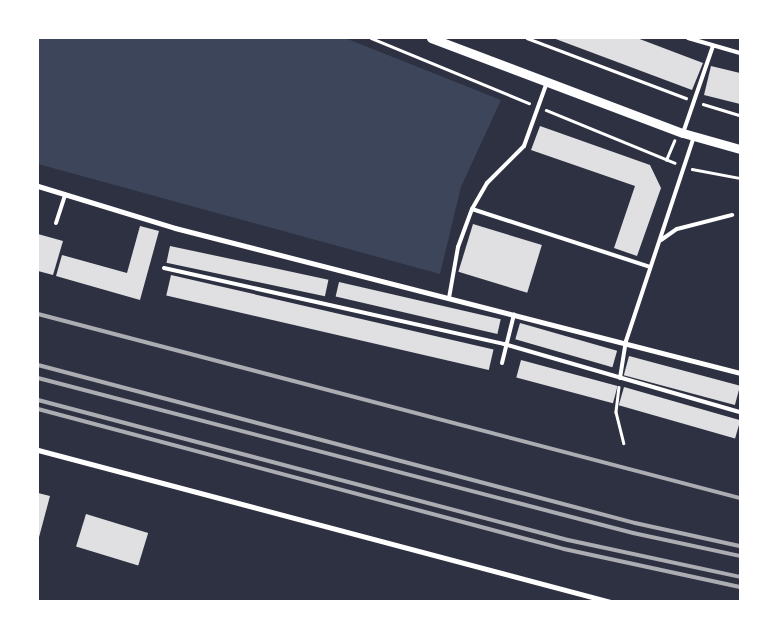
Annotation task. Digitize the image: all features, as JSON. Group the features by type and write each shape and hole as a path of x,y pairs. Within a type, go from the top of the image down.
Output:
{"street":[{"path":"431,38 694,137 740,149"},
{"path":"38,186 64,195 449,298 626,341 740,373"},
{"path":"38,450 611,602"}],"lane":[{"path":"688,38 740,53"},
{"path":"683,133 713,46"},
{"path":"449,298 458,247 472,209 487,183 524,146 547,82"},
{"path":"620,378 626,341 694,137"},
{"path":"56,223 64,195"},
{"path":"472,209 650,268"},
{"path":"659,242 672,230 732,216"},
{"path":"164,268 504,344 740,412"},
{"path":"502,363 504,344 514,314"}],"path":[{"path":"371,38 684,167 740,178"},
{"path":"527,38 695,102 740,114"},
{"path":"620,378 616,412 624,443"}],"shaded area":[{"path":"38,38 345,38 501,100 461,187 440,274 38,164"}],"building":[{"path":"553,38 637,38 703,63 692,90"},
{"path":"711,66 740,73 740,104 704,95"},
{"path":"540,126 650,165 661,188 637,256 614,248 635,186 531,150"},
{"path":"473,224 542,245 527,293 458,272"},
{"path":"140,226 159,231 140,300 56,276 62,255 127,273"},
{"path":"38,234 63,241 53,275 38,271"},
{"path":"170,246 328,280 325,296 166,263"},
{"path":"171,275 494,349 489,370 166,295"},
{"path":"339,282 501,319 497,334 336,297"},
{"path":"520,323 617,351 612,367 515,339"},
{"path":"629,356 740,386 735,405 624,375"},
{"path":"521,360 618,386 613,403 516,377"},
{"path":"624,387 740,420 735,439 619,405"},
{"path":"38,493 50,496 38,541"},
{"path":"86,514 148,533 138,566 76,547"}],"railway":[{"path":"38,314 740,498"},
{"path":"38,365 635,523 740,546"},
{"path":"38,378 633,533 740,556"},
{"path":"38,400 568,540 740,577"},
{"path":"38,409 564,549 740,587"}]}
